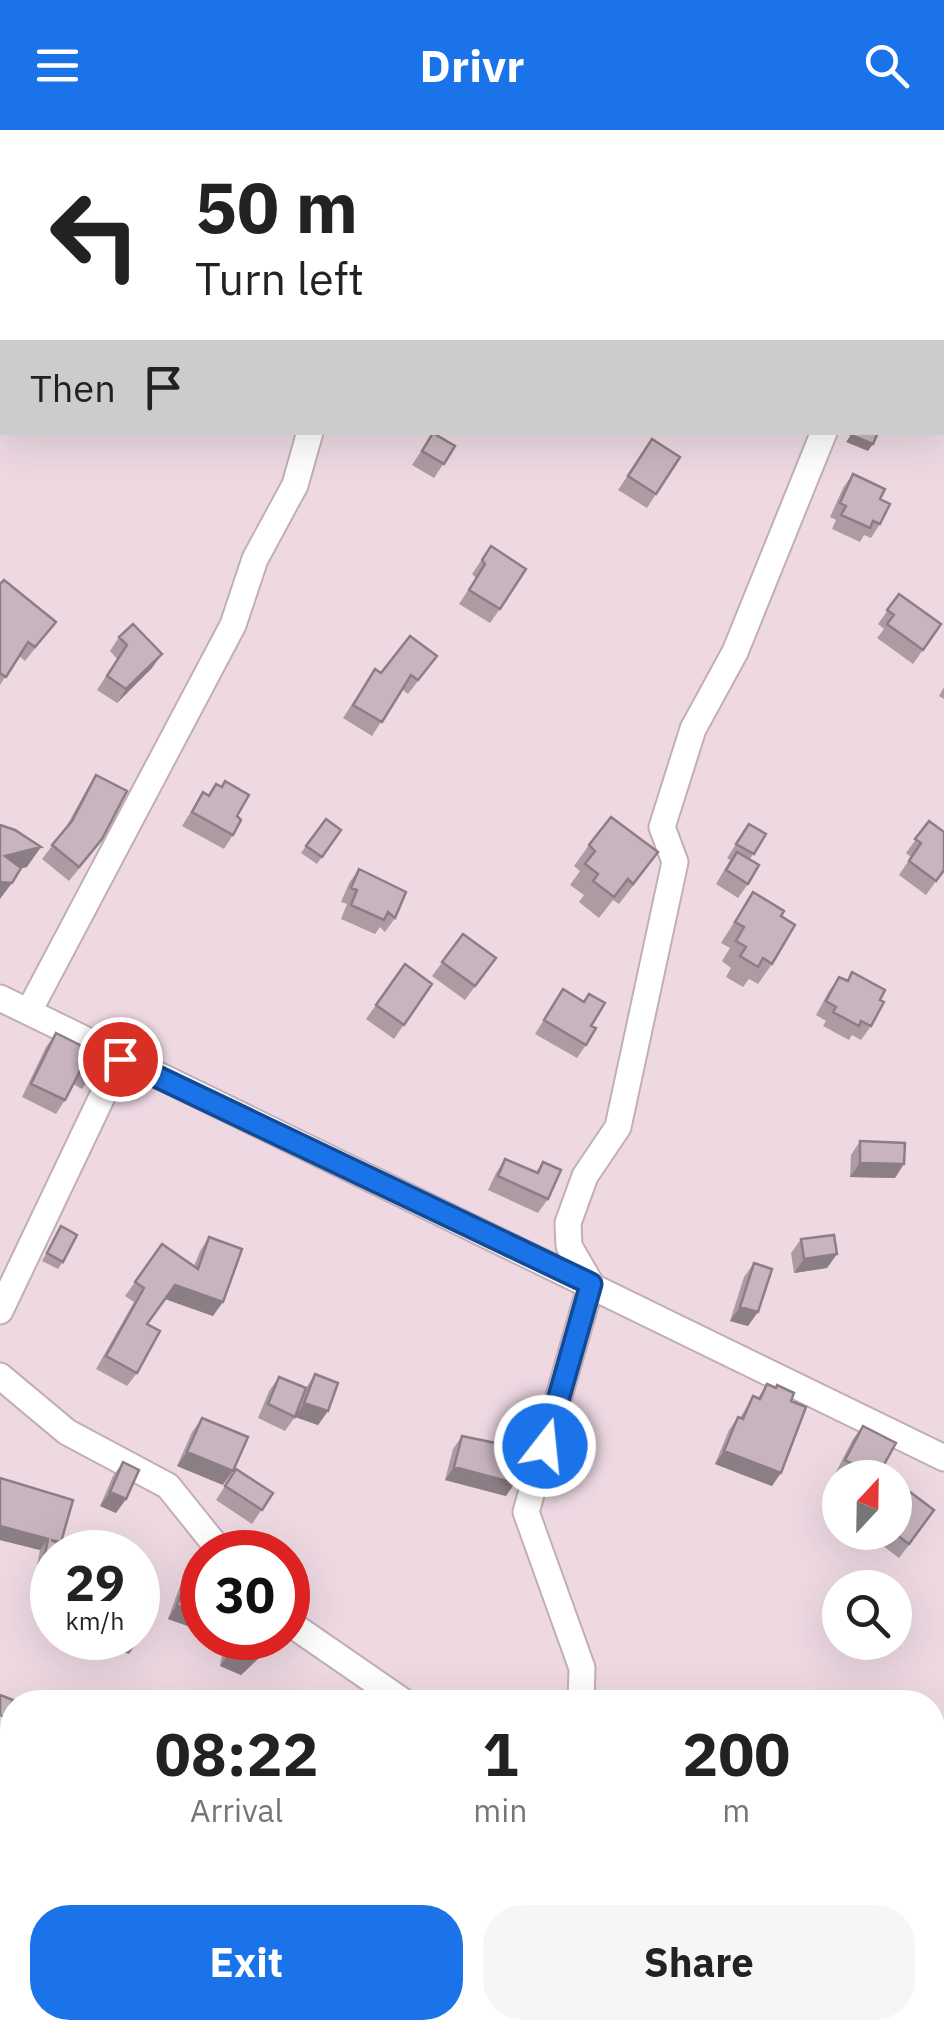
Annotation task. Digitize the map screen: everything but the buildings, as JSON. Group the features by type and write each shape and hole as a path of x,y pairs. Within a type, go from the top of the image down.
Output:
{"street":[{"path":"29,1012 233,625 255,559 295,485 309,435"},
{"path":"581,1690 582,1668 526,1512 591,1284 569,1246 568,1222 585,1176 618,1126 675,862 662,828 692,730 735,652 823,435"},
{"path":"0,998 944,1458"},
{"path":"0,1311 120,1059"},
{"path":"0,1376 67,1432 168,1486 203,1530"},
{"path":"310,1637 387,1690"}],"route":[{"path":"120,1059 591,1284 545,1446"}]}
